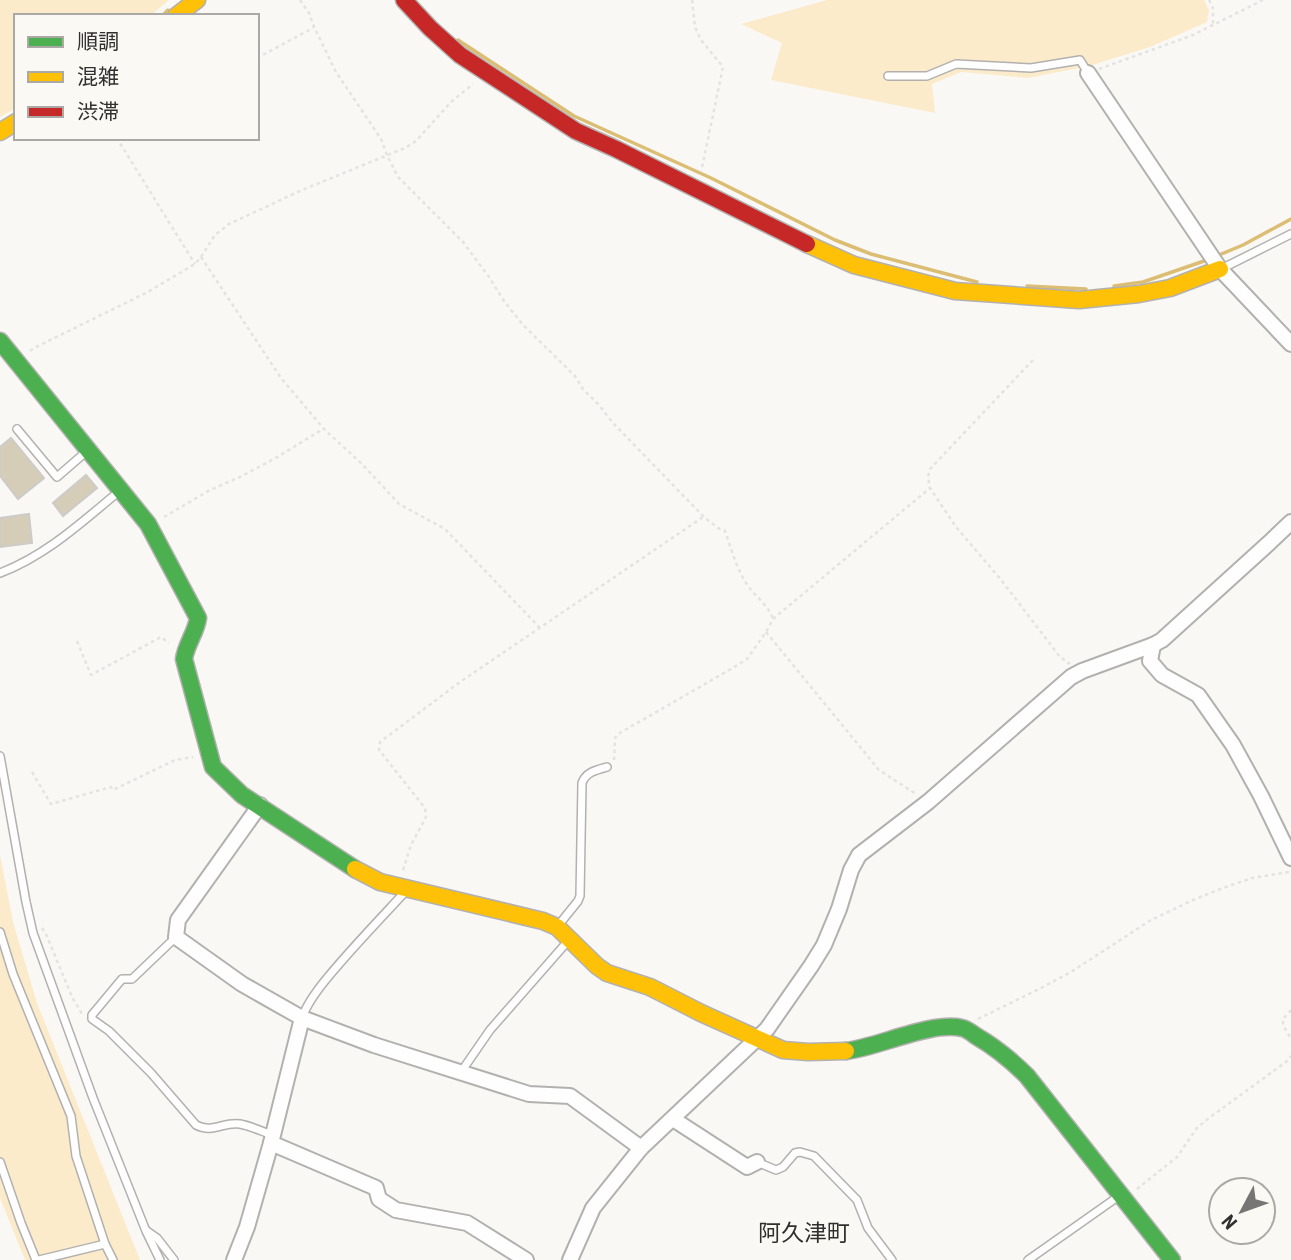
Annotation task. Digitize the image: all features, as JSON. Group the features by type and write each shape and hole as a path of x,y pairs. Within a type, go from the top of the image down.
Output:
{"street":[{"path":"179,14 197,0"},
{"path":"404,0 447,44 486,73 576,131 824,253 854,265 955,291 1093,300 1170,288 1220,269"},
{"path":"1088,73 1220,269 1291,344"},
{"path":"0,341 148,524 198,618 197,628 185,650 184,659 214,767 242,795 355,869 380,882 543,921 557,927 607,974 650,987 783,1050 836,1052 860,1049 934,1028 963,1028 1010,1059 1027,1076 1172,1260"},
{"path":"570,1260 593,1208 641,1148 767,1030 824,945 859,855 928,802 1061,685 1082,671 1162,640 1291,522"},
{"path":"1153,645 1150,661 1161,675 1198,695 1233,745 1291,858"},
{"path":"260,805 178,920 176,937 242,984 302,1018 374,1045 528,1094 570,1096 641,1148"},
{"path":"234,1260 247,1227 272,1139 302,1018"},
{"path":"673,1119 747,1167 757,1162"},
{"path":"272,1139 376,1188 379,1199 396,1210 467,1223 526,1260"}],"lane":[{"path":"888,76 927,76 956,64 1031,68 1080,60 1088,73"},
{"path":"1220,269 1291,234"},
{"path":"17,429 57,477 88,451"},
{"path":"0,573 39,554 120,491"},
{"path":"0,756 33,933 71,1041 160,1260"},
{"path":"557,927 580,896 582,783 591,772 607,768"},
{"path":"302,1018 318,989 402,888"},
{"path":"0,932 13,974 71,1116 76,1156 105,1244 113,1260"},
{"path":"176,937 132,979 122,979 92,1015 92,1019 109,1031 151,1073 196,1125 209,1129 238,1124 272,1139"},
{"path":"460,1073 490,1030 569,940"},
{"path":"757,1162 776,1170 783,1167 795,1153 814,1156 857,1200 868,1228 892,1260"},
{"path":"0,1162 37,1260 105,1244"},
{"path":"1028,1260 1122,1198"},
{"path":"146,1231 157,1238 174,1260"}],"path":[{"path":"300,0 309,13 336,72 381,139 398,177 463,242 503,301 523,325 575,376 613,423 704,517 725,531 747,585 770,610 773,619"},
{"path":"692,0 695,27 701,40 723,67 697,189"},
{"path":"1209,0 1213,8 1213,26"},
{"path":"1088,73 1170,45 1263,0"},
{"path":"259,57 314,27"},
{"path":"17,361 36,347 146,293 195,264 215,235 229,224 302,190 405,148 416,141 451,102 486,73"},
{"path":"118,140 195,264"},
{"path":"201,257 281,378 324,429 363,465 399,504 445,529 541,629"},
{"path":"1032,360 930,469 928,477 930,488 956,527 1002,581 1060,657 1082,671"},
{"path":"148,524 274,459 324,429"},
{"path":"607,768 614,761 615,738 618,734 747,659 773,619 930,488"},
{"path":"402,888 411,845 426,817 425,808 379,750 380,742 460,682 704,517"},
{"path":"766,632 879,770 928,802"},
{"path":"78,641 91,675 161,638 185,650"},
{"path":"32,772 51,804 111,787 113,790 175,760 210,753"},
{"path":"963,1028 1071,972 1161,915 1252,878 1291,872"},
{"path":"28,914 39,922 47,934 80,1013 92,1019"},
{"path":"1291,1010 1283,1019 1283,1025 1291,1040"},
{"path":"1122,1198 1177,1157 1197,1128 1291,1056"}],"shaded area":[{"path":"0,0 169,0 152,14 14,14 14,109 0,117"},
{"path":"827,0 1204,0 1209,10 1207,22 1150,47 1089,66 1028,78 961,72 932,84 935,113 771,80 782,43 741,24"},
{"path":"0,855 13,922 37,1003 140,1260 25,1260 0,1198"}],"building":[{"path":"11,438 44,478 18,499 0,476 0,447"},
{"path":"86,475 97,488 63,516 53,503"},
{"path":"29,514 32,543 0,547 0,518"}],"waterway":[{"path":"164,14 168,10"},
{"path":"458,40 574,116 711,178 835,240 871,254 977,282"},
{"path":"1214,257 1291,219"},
{"path":"1114,286 1143,282 1207,260"},
{"path":"1027,286 1086,289"}],"traffic: fast":[{"path":"0,341 148,524 198,618 184,659 213,767 242,795 355,869"},
{"path":"846,1051 935,1028 962,1028 969,1031 1003,1054 1027,1076 1172,1260"}],"traffic: slow":[{"path":"179,14 197,0"},
{"path":"0,132 14,123"},
{"path":"807,244 854,265 955,291 1079,300 1170,288 1220,269"},
{"path":"355,869 380,882 543,921 557,927 607,973 650,987 783,1050 846,1051"}],"traffic: jam":[{"path":"404,0 460,55 576,131 807,244"}],"district":[{"name":"阿久津町","path":"804,1233"}]}
